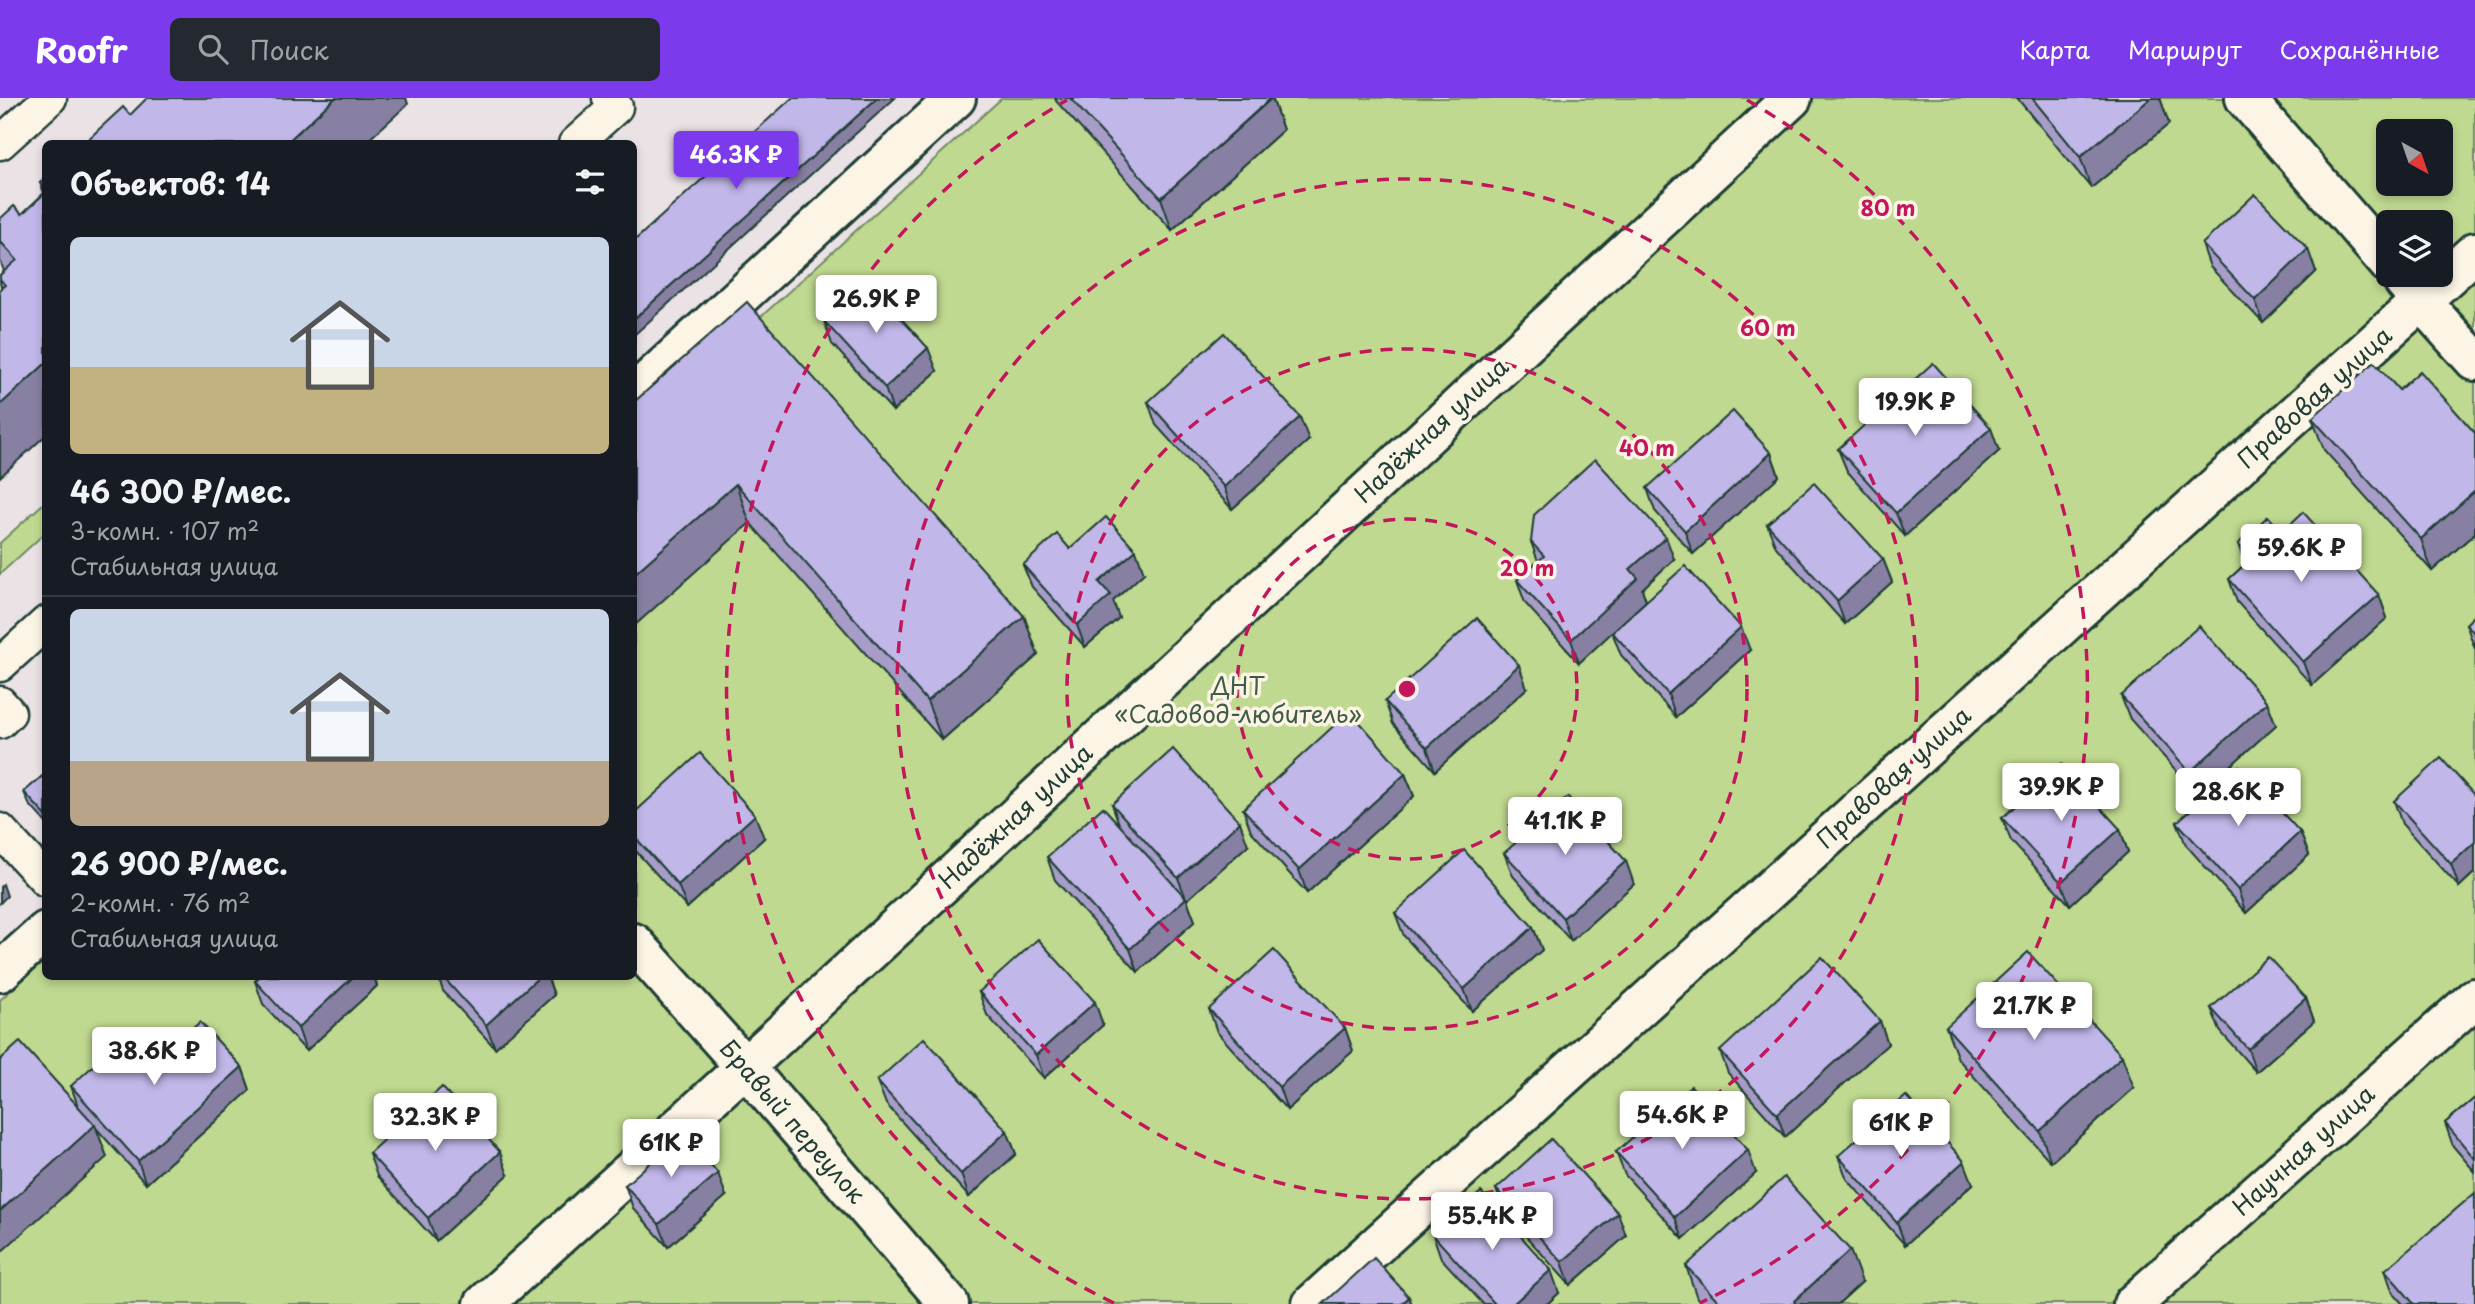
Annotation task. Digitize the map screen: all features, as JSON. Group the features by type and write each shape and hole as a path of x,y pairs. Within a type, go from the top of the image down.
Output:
{"street":[{"path":"637,391 956,98"},
{"name":"Надёжная улица","path":"484,1304 745,1067 1793,98"},
{"path":"2245,98 2376,249"},
{"name":"Правовая улица","path":"1312,1304 2410,288 2475,252"},
{"path":"2410,288 2475,361"},
{"path":"0,972 42,935"},
{"name":"Бравый переулок","path":"637,946 949,1304"},
{"name":"Научная улица","path":"2133,1304 2475,998"}],"lane":[{"path":"0,143 50,98"},
{"path":"579,140 616,107 609,98"},
{"path":"0,665 42,627"},
{"path":"0,703 9,713 0,722"},
{"path":"0,830 42,876"}],"green space":[{"name":"ДНТ «Садовод-любитель»","path":"1002,98 2475,98 2475,1304 0,1304 0,1000 42,963 42,980 637,980 637,429"},
{"path":"42,505 42,536 0,574 0,543"}],"building":[{"path":"147,98 335,98 289,140 87,140 123,107 130,115"},
{"path":"792,98 877,98 637,316 637,238"},
{"path":"1070,98 1271,98 1161,198"},
{"path":"2032,98 2151,98 2080,157"},
{"path":"2255,194 2308,249 2255,300 2202,244"},
{"path":"42,196 42,367 0,405 0,289 5,285 0,275 17,260 0,241 0,219 14,206 22,214"},
{"path":"867,281 928,348 885,388 824,321"},
{"path":"747,302 1024,616 927,701 736,484 637,571 637,399"},
{"path":"1224,333 1300,417 1224,487 1148,402"},
{"path":"2374,362 2399,390 2420,371 2475,433 2475,491 2421,539 2312,418"},
{"path":"1933,363 1991,428 1896,513 1838,449"},
{"path":"1733,411 1771,453 1685,531 1647,488"},
{"path":"1595,459 1666,537 1630,569 1638,578 1571,640 1517,580 1544,556 1531,542 1534,515"},
{"path":"1814,483 1883,559 1837,601 1767,524"},
{"path":"2303,512 2379,595 2303,662 2229,579 2251,559 2238,544 2268,516 2282,532"},
{"path":"1106,517 1136,550 1099,582 1111,595 1077,625 1023,565 1057,534 1070,549"},
{"path":"1685,566 1741,627 1668,694 1612,632"},
{"path":"2475,615 2475,634 2466,624"},
{"path":"1477,618 1519,665 1427,748 1385,701"},
{"path":"2199,626 2267,702 2190,772 2121,696"},
{"path":"1350,711 1405,774 1299,870 1243,809"},
{"path":"1173,749 1240,822 1178,878 1112,804"},
{"path":"700,753 755,815 678,885 637,839 637,810"},
{"path":"2441,758 2475,796 2475,842 2451,864 2394,801"},
{"path":"2061,764 2120,829 2061,882 2002,818"},
{"path":"2239,766 2300,832 2238,890 2177,822"},
{"path":"42,776 42,812 24,792"},
{"path":"1568,797 1626,861 1563,918 1504,853"},
{"path":"1103,807 1186,898 1130,949 1047,857"},
{"path":"1464,850 1533,927 1464,989 1395,913"},
{"path":"1038,939 1095,1002 1036,1055 979,992"},
{"path":"1274,950 1345,1028 1279,1087 1209,1009"},
{"path":"2028,952 2122,1056 2040,1131 1946,1027"},
{"path":"1822,957 1880,1021 1777,1114 1720,1051"},
{"path":"2268,957 2306,998 2248,1049 2211,1008"},
{"path":"256,980 350,980 298,1028"},
{"path":"446,980 536,980 486,1025"},
{"path":"200,1022 242,1067 138,1161 71,1086 129,1033 155,1062"},
{"path":"924,1038 1007,1131 961,1174 877,1081"},
{"path":"20,1042 95,1125 0,1211 0,1060"},
{"path":"1691,1086 1748,1150 1675,1217 1616,1152"},
{"path":"442,1087 500,1152 428,1218 369,1153"},
{"path":"1906,1096 1964,1161 1897,1222 1838,1156"},
{"path":"2475,1098 2475,1159 2445,1123"},
{"path":"683,1134 718,1173 659,1224 625,1185"},
{"path":"1551,1139 1618,1213 1562,1262 1496,1189"},
{"path":"1784,1177 1850,1250 1794,1301 1796,1304 1721,1304 1686,1266"},
{"path":"1481,1192 1551,1270 1513,1304 1495,1304 1433,1235"},
{"path":"2475,1193 2475,1304 2414,1304 2385,1270"},
{"path":"1374,1258 1409,1297 1402,1304 1323,1304"}]}
